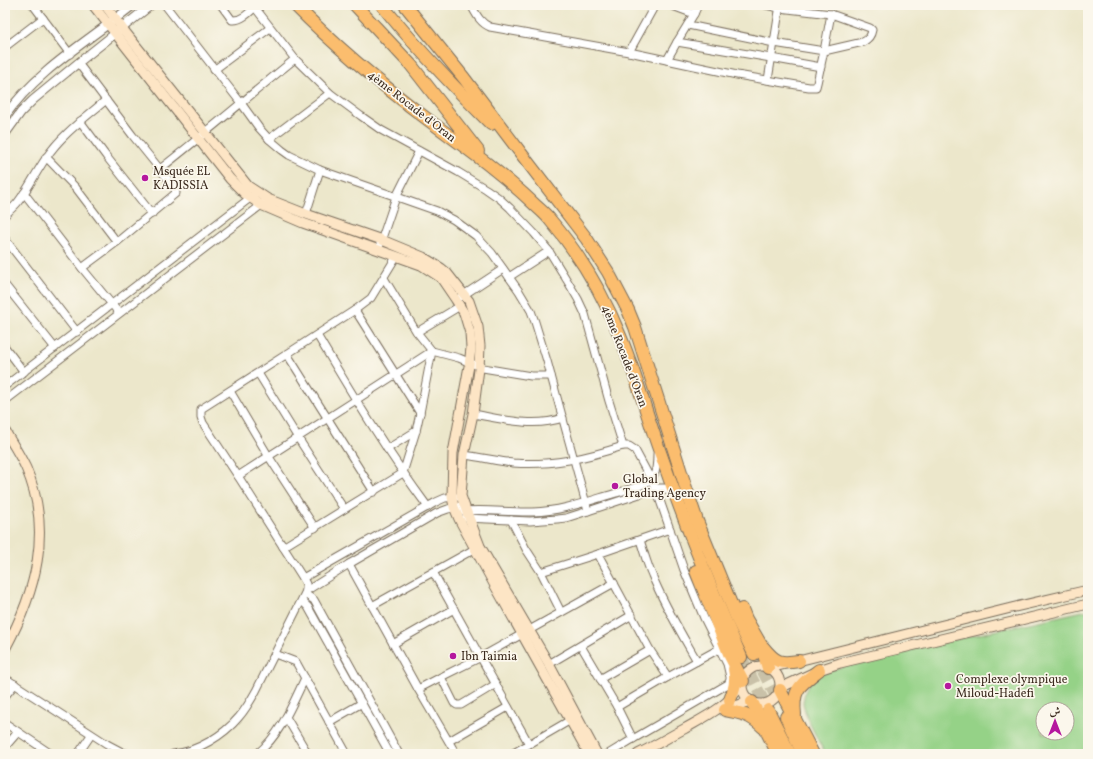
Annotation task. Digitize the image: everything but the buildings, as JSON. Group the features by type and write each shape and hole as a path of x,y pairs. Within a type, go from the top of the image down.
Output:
{"highway":[{"name":"4ème Rocade d'Oran","path":"294,5 319,30 383,85 486,162 522,192 550,219 582,261 602,296 621,337 678,504 716,600 736,657"},
{"path":"355,5 411,65 486,162"},
{"path":"382,5 398,26 469,102 523,156"},
{"name":"4ème Rocade d'Oran","path":"404,5 464,78 595,251 608,272 636,327 697,521 738,621 757,649"},
{"path":"654,435 657,454 674,516 713,616 736,657 742,683"},
{"path":"757,649 781,662 787,663 800,661"},
{"path":"757,649 769,668"},
{"path":"736,657 734,690 723,707 750,717 767,730"},
{"path":"796,720 794,706 798,689 807,679 819,670"},
{"path":"780,693 796,720 813,754"},
{"path":"780,693 803,754"},
{"path":"751,701 778,754"},
{"path":"768,710 790,754"}],"main road":[{"path":"93,5 112,22"},
{"path":"105,5 112,22 118,31 202,136 248,186 254,196 303,223 421,265 441,278 460,300 469,301 478,327 480,346 479,366 473,414 464,455 462,505 456,513 478,548 574,719 597,754"},
{"path":"264,202 306,214 382,240 423,256 447,273 460,300 470,333 471,348 453,453 462,505 478,548"},
{"path":"5,431 26,468 32,485 38,514 40,538 37,568 31,591 5,649"},
{"path":"769,668 1088,590"},
{"path":"742,683 744,694 751,701 758,704 769,703 780,693 819,670 840,663 1088,604"},
{"path":"525,632 549,664 588,754"},
{"path":"723,707 742,683 745,675 755,667 762,666 775,672 780,682 780,693"},
{"path":"638,754 723,707 751,701"}],"street":[{"path":"33,5 70,54"},
{"path":"5,116 26,91 70,54 133,5"},
{"path":"5,134 21,112 33,100 151,5"},
{"path":"165,5 259,128 269,139 289,155 320,170 437,211 454,220 476,236 492,253 525,301 535,322 588,511"},
{"path":"221,5 232,20 236,21 254,6 295,59 330,93 381,130 458,172 499,198 520,218 549,251 578,299 585,314 623,446"},
{"path":"471,5 478,18 490,27 629,52 737,75 809,87 816,87 831,14"},
{"path":"629,52 655,5"},
{"path":"670,5 694,14"},
{"path":"667,60 698,5"},
{"path":"688,25 774,43 824,51 863,42 869,39 872,33 870,28 831,14 766,5"},
{"path":"768,80 780,7"},
{"path":"7,42 43,18"},
{"path":"214,70 270,28"},
{"path":"677,42 821,67"},
{"path":"160,169 295,59"},
{"path":"78,63 133,136 174,186 176,193 117,242 82,268"},
{"path":"269,139 330,93"},
{"path":"5,215 24,193 46,157 58,142 80,121 106,100"},
{"path":"80,121 152,214"},
{"path":"378,250 396,197 419,151"},
{"path":"46,157 76,188 117,242"},
{"path":"306,214 320,170"},
{"path":"24,193 119,313"},
{"path":"5,386 254,196"},
{"path":"5,401 264,202"},
{"path":"5,239 77,332"},
{"path":"509,277 549,251"},
{"path":"173,754 193,749 206,743 223,732 248,706 276,654 304,595 306,584 203,423 201,409 317,335 371,298 396,256"},
{"path":"417,332 503,269"},
{"path":"384,278 417,332 432,351 459,358 483,368 532,376 551,376"},
{"path":"5,285 55,348"},
{"path":"355,310 420,413"},
{"path":"317,335 387,449 428,507"},
{"path":"5,347 24,372"},
{"path":"238,476 432,351"},
{"path":"283,547 403,473 416,431 432,351"},
{"path":"287,354 374,492"},
{"path":"258,373 344,509"},
{"path":"230,391 268,457 315,528"},
{"path":"473,414 529,423 552,421 563,418"},
{"path":"387,449 416,431"},
{"path":"464,455 512,463 530,464 574,460 623,446 629,446 635,450 639,456 650,480 656,489 687,577 704,618 727,664 730,680 728,684 633,738 608,754"},
{"path":"303,578 440,500 480,510 534,512 561,509 640,485 650,480 655,472 657,454"},
{"path":"462,505 511,520 553,520 566,518 656,489 661,488 668,490"},
{"path":"304,595 349,564 437,513 456,513 462,505"},
{"path":"511,520 526,549 541,572 561,612"},
{"path":"541,572 670,529"},
{"path":"640,540 652,576 678,628 697,661"},
{"path":"372,606 478,548"},
{"path":"598,554 650,650 668,677"},
{"path":"349,564 418,690 456,754"},
{"path":"433,572 529,744"},
{"path":"418,690 481,657 614,583"},
{"path":"304,595 308,607 390,754"},
{"path":"304,595 314,600 399,754"},
{"path":"393,644 454,609"},
{"path":"549,664 632,615"},
{"path":"581,646 617,707 633,738"},
{"path":"617,707 719,649"},
{"path":"600,679 650,650"},
{"path":"276,654 296,662 347,754"},
{"path":"441,677 454,703 457,705 461,705 496,684"},
{"path":"5,678 91,735 124,753 131,754"},
{"path":"257,754 273,738 305,678"},
{"path":"5,696 15,684"},
{"path":"329,722 362,703"},
{"path":"449,741 508,707"},
{"path":"368,714 375,710"},
{"path":"286,716 308,754"},
{"path":"512,754 574,719"},
{"path":"5,723 51,754"},
{"path":"5,747 18,732"},
{"path":"78,754 91,735"},
{"path":"266,746 270,754"}],"green space":[{"name":"Complexe olympique Miloud-Hadefi","path":"1088,610 1088,754 825,754 807,718 803,703 805,692 811,680 821,673 872,658"}],"tunnel":[{"path":"754,654 779,702"},
{"path":"741,657 768,710"}],"place":[{"name":"Msquée EL KADISSIA","path":"145,178"},
{"name":"Global Trading Agency","path":"615,486"},
{"name":"Ibn Taimia","path":"453,656"},
{"name":"Complexe olympique Miloud-Hadefi","path":"948,686"}]}
